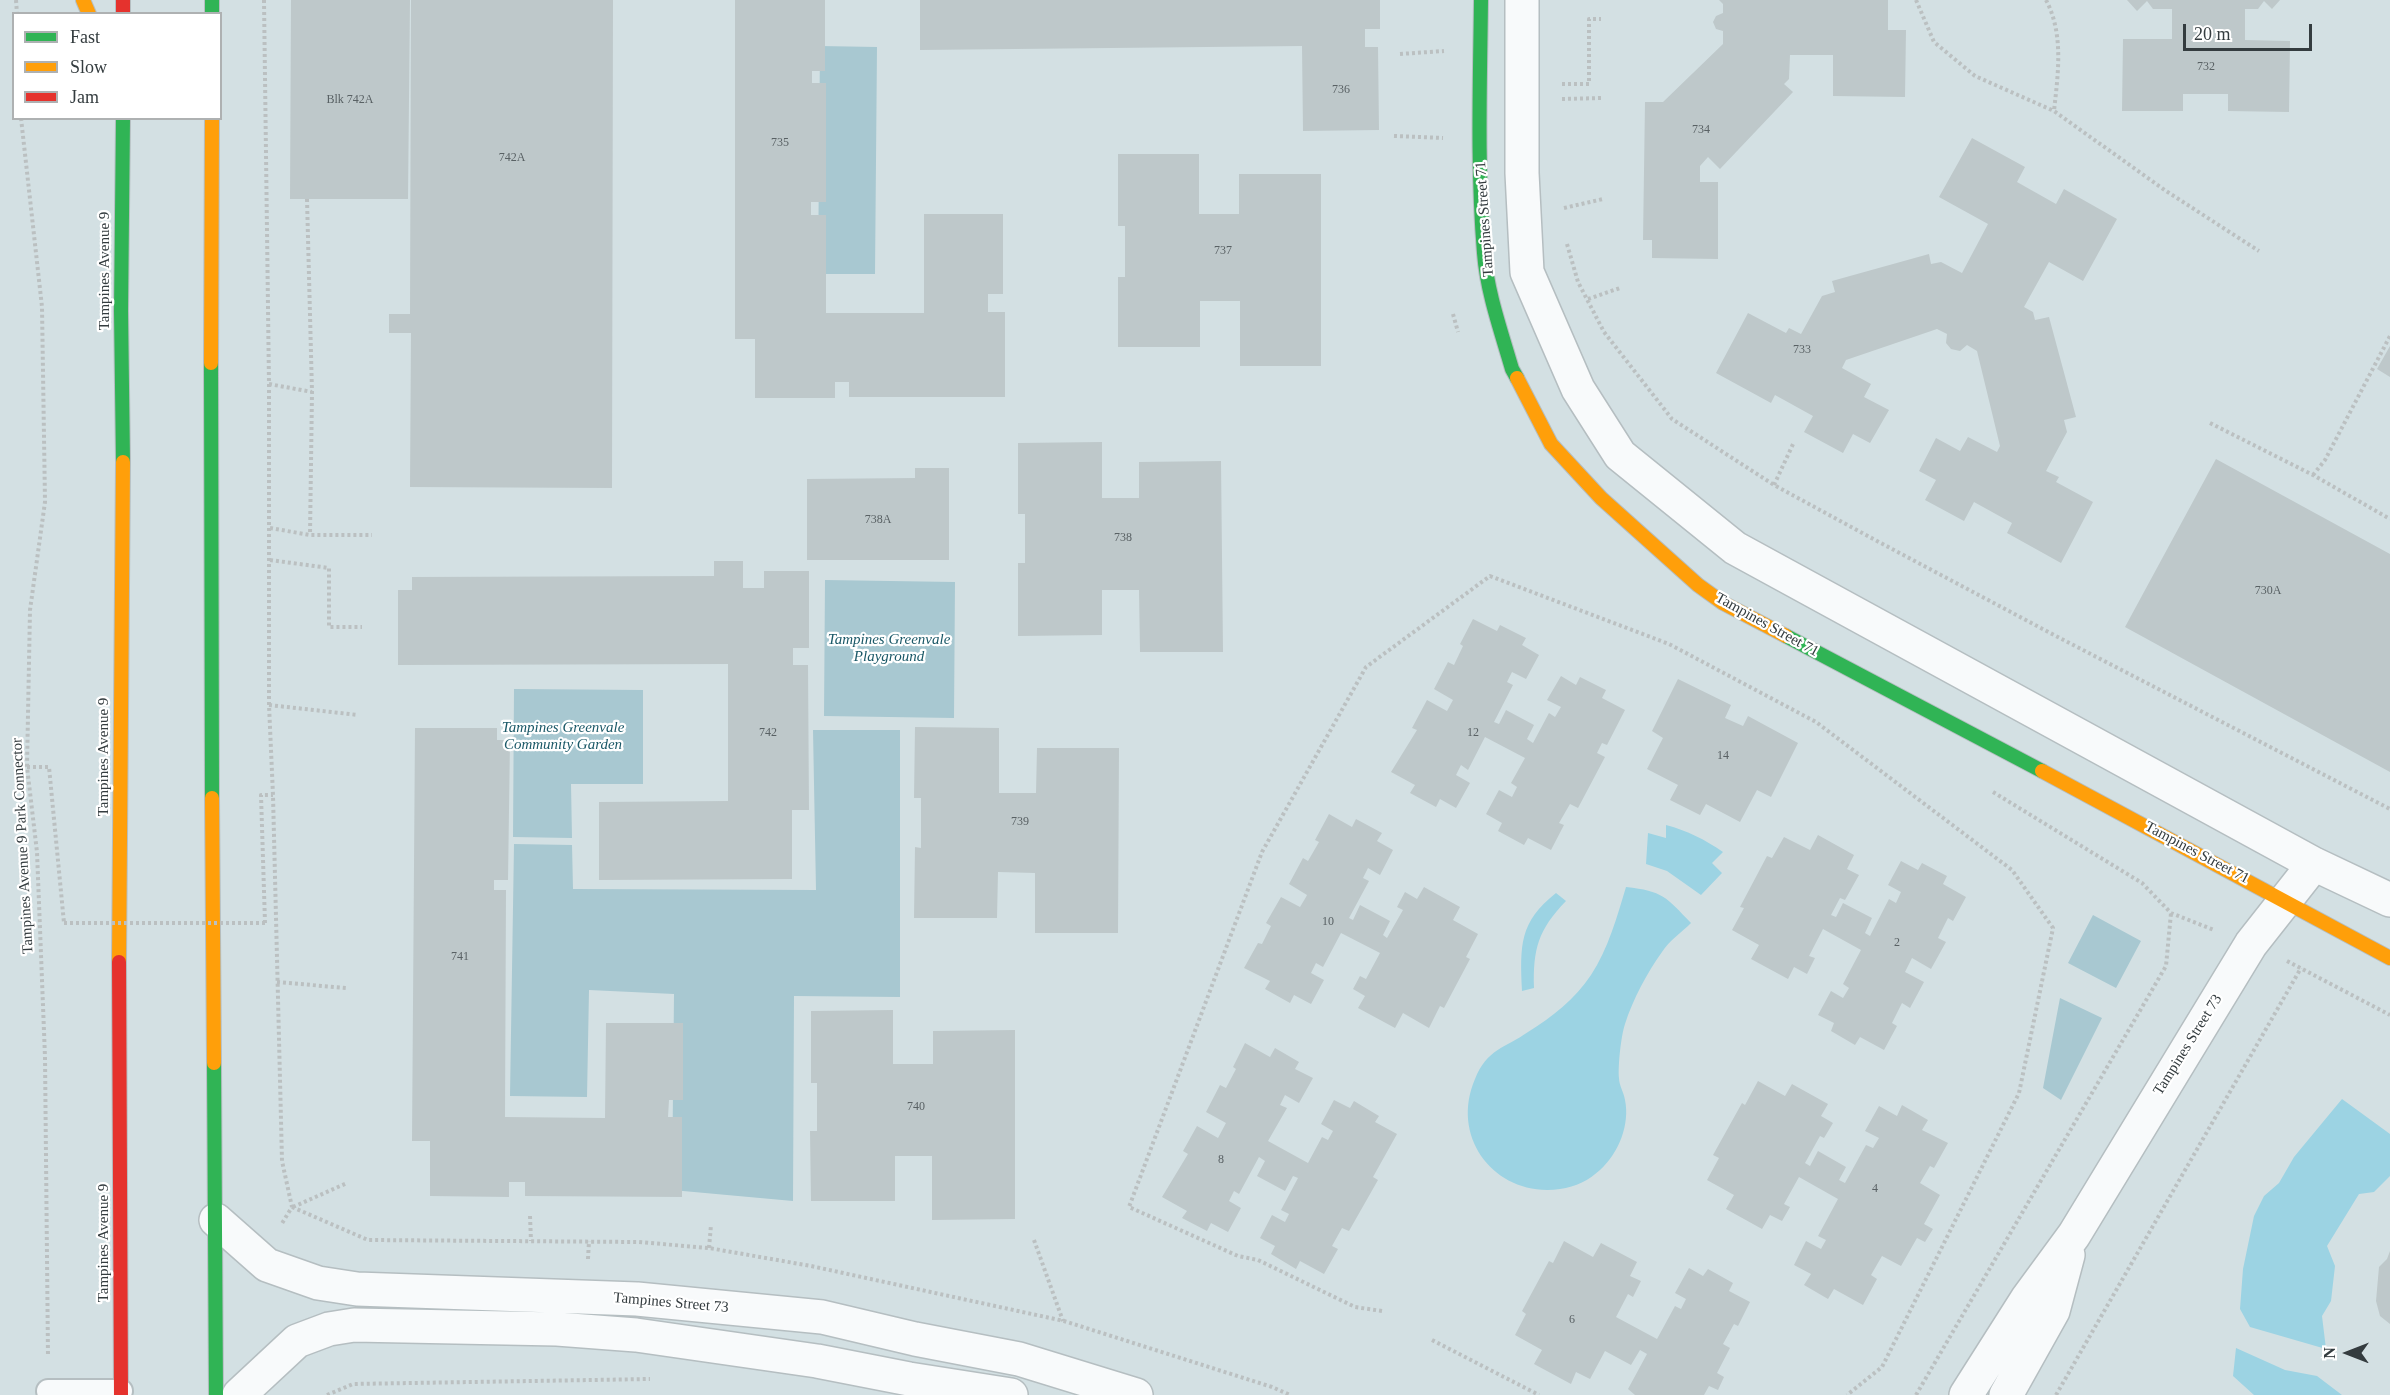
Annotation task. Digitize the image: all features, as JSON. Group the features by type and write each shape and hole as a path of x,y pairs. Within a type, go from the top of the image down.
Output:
{"main road":[{"name":"Tampines Street 71","path":"1481,0 1480,144 1484,254 1491,295 1512,369 1551,444 1600,498 1698,585 1723,603 2285,900 2390,958"},
{"name":"Tampines Avenue 9","path":"121,1393 119,929 123,120"},
{"path":"212,120 211,604 216,1395"}],"street":[{"path":"1522,0 1522,173 1527,272 1578,389 1620,454 1736,548 2314,864 2390,900"},
{"name":"Tampines Street 73","path":"1966,1395 2027,1299 2074,1235 2251,944 2314,864"},
{"name":"Tampines Street 73","path":"216,1220 267,1265 318,1283 357,1289 557,1294 637,1299 822,1317 915,1339 1019,1359 1136,1395"},
{"name":"Tampines Street 73","path":"2006,1395 2053,1311 2074,1235"},
{"path":"239,1395 297,1341 329,1329 354,1325 416,1325 557,1329 636,1335 817,1361 909,1379 1011,1395"}],"lane":[{"path":"48,1391 121,1393"}],"path":[{"path":"264,0 269,384 269,705 282,1161 292,1207"},
{"path":"1916,0 1934,42 1975,76 2054,111 2166,192 2259,251"},
{"path":"2046,0 2054,16 2059,64 2054,111"},
{"path":"1555,84 1589,84 1589,19 1601,19"},
{"path":"1400,54 1444,51"},
{"path":"1560,99 1602,98"},
{"name":"Tampines Avenue 9 Park Connector","path":"21,120 42,307 45,502 30,610 27,767 37,852 45,1057 48,1391"},
{"path":"1394,136 1444,138"},
{"path":"307,199 312,392 309,535"},
{"path":"1557,210 1603,199"},
{"path":"1566,241 1578,282 1604,332 1671,420 1774,484 2065,641 2390,809"},
{"path":"1588,299 1620,288"},
{"path":"2313,474 2325,459 2390,336"},
{"path":"269,384 312,392"},
{"path":"2211,423 2313,474 2390,519"},
{"path":"1774,484 1794,442"},
{"path":"270,528 309,535 372,535"},
{"path":"270,560 329,568 329,627 362,627"},
{"path":"1382,1311 1355,1307 1257,1260 1238,1256 1129,1207 1262,852 1354,688 1366,668 1490,576 1669,644 1816,722 2012,870 2053,928 2019,1093 1882,1367 1847,1395"},
{"path":"269,705 358,715"},
{"path":"27,767 49,767 64,923 266,923 261,795 273,795"},
{"path":"1916,1395 2166,966 2171,913"},
{"path":"2056,1395 2301,968"},
{"path":"277,982 346,988"},
{"path":"267,1265 273,1237 292,1207 347,1184"},
{"path":"530,1216 531,1241"},
{"path":"709,1248 711,1225"},
{"path":"1034,1240 1064,1322"},
{"path":"1431,1340 1539,1395"},
{"path":"327,1395 353,1384 657,1379"}],"green space":[{"path":"820,46 877,47 875,274 818,274"},
{"name":"Tampines Greenvale Playground","path":"825,580 955,582 954,718 824,716"},
{"name":"Tampines Greenvale Community Garden","path":"514,689 643,690 643,784 571,784 572,838 513,837"},
{"path":"813,730 900,730 900,997 794,996 793,1201 672,1190 674,994 589,990 587,1097 510,1096 514,844 572,845 573,889 816,890"},
{"path":"2093,915 2141,941 2116,988 2068,963"},
{"path":"2060,998 2102,1018 2061,1100 2043,1088"}],"shaded area":[{"path":"1666,825 1696,836 1723,852 1712,863 1722,873 1701,895 1667,871 1646,864 1648,833 1666,838"},
{"path":"1626,887 1656,893 1676,907 1691,923 1668,944 1656,960 1636,996 1625,1024 1619,1066 1619,1081 1626,1109 1622,1138 1613,1155 1596,1174 1571,1187 1537,1189 1516,1184 1499,1174 1484,1160 1474,1143 1468,1123 1469,1101 1475,1079 1491,1055 1554,1014 1585,984 1607,944"},
{"path":"1556,893 1566,901 1549,921 1539,941 1536,951 1534,988 1522,991 1521,961 1524,936 1535,914"},
{"path":"2342,1099 2390,1134 2390,1176 2374,1192 2359,1194 2327,1246 2335,1266 2331,1301 2322,1316 2326,1349 2250,1327 2240,1309 2243,1269 2254,1216 2264,1196 2279,1183 2294,1157"},
{"path":"2236,1348 2285,1370 2317,1376 2342,1395 2254,1395 2233,1376"}],"building":[{"path":"291,0 410,0 408,199 290,199"},
{"path":"411,0 613,0 612,488 410,487 411,333 389,333 389,314 410,314"},
{"path":"735,0 825,0 825,71 812,71 812,83 826,83 826,202 811,202 811,215 826,215 826,313 924,313 924,214 1003,214 1003,294 988,294 988,312 1005,312 1005,397 849,397 849,382 835,382 835,398 755,398 755,339 735,339"},
{"path":"920,0 1380,0 1380,29 1365,29 1365,47 1378,47 1379,130 1303,131 1302,46 920,50"},
{"path":"1719,0 1888,0 1888,30 1906,30 1905,97 1833,96 1833,55 1790,55 1789,79 1784,84 1793,92 1720,169 1708,157 1700,166 1700,182 1718,182 1718,259 1652,258 1652,240 1643,240 1645,102 1663,102 1723,44 1723,31 1716,29 1713,22 1716,16 1723,13 1723,4"},
{"path":"2127,0 2280,0 2272,9 2264,1 2258,9 2245,9 2245,40 2290,41 2289,112 2228,111 2228,94 2183,94 2183,111 2122,111 2123,39 2172,39 2172,9 2153,9 2147,1 2137,11"},
{"path":"1972,138 2025,167 2017,182 2056,204 2064,189 2117,219 2083,281 2049,262 2024,307 2033,312 2035,320 2049,317 2076,417 2064,420 2067,432 2046,471 2059,477 2056,482 2093,502 2061,563 2007,533 2012,523 1974,502 1964,521 1925,500 1936,480 1919,471 1936,438 1960,451 1968,437 1997,452 2000,446 1977,351 1967,345 1960,351 1951,349 1946,343 1947,334 1937,329 1846,360 1842,368 1871,384 1864,397 1889,410 1870,443 1853,434 1843,453 1804,432 1813,416 1775,395 1771,403 1716,373 1748,313 1786,333 1789,328 1801,334 1822,296 1835,292 1832,281 1929,254 1931,264 1941,262 1962,273 1988,224 1939,197"},
{"path":"1118,154 1199,154 1199,214 1239,214 1239,174 1321,174 1321,366 1240,366 1240,301 1200,301 1200,347 1118,347 1118,277 1125,277 1125,226 1118,226"},
{"path":"2390,346 2390,377 2377,369"},
{"path":"1102,442 1102,498 1139,498 1139,462 1221,461 1223,652 1140,652 1139,590 1102,590 1102,635 1018,636 1018,563 1025,563 1025,514 1018,514 1018,443"},
{"path":"2216,459 2390,554 2390,772 2125,627"},
{"path":"915,468 949,468 949,560 807,560 807,479 915,478"},
{"path":"714,561 743,561 743,588 764,588 764,571 809,571 809,648 793,648 793,665 808,665 809,810 792,810 792,879 599,880 599,802 728,801 728,664 398,665 398,590 412,590 412,577 714,576"},
{"path":"1473,619 1497,631 1500,625 1526,638 1522,645 1539,655 1526,679 1512,672 1507,682 1513,685 1494,722 1499,724 1506,710 1534,725 1527,739 1533,743 1549,713 1555,717 1561,707 1547,700 1561,676 1576,685 1580,677 1606,690 1602,698 1625,710 1607,745 1602,743 1597,753 1605,757 1578,808 1570,804 1559,823 1564,825 1551,850 1528,838 1524,845 1498,831 1502,823 1486,814 1499,790 1512,797 1517,787 1511,783 1525,758 1485,737 1468,770 1461,765 1456,775 1470,783 1456,808 1440,799 1436,807 1410,793 1415,785 1391,772 1417,730 1412,728 1427,700 1447,711 1453,700 1434,689 1448,662 1454,665 1463,646 1460,644"},
{"path":"1678,679 1731,705 1725,718 1743,726 1748,716 1798,743 1771,797 1757,790 1740,822 1706,804 1700,815 1670,800 1678,785 1647,769 1663,738 1652,731"},
{"path":"915,727 999,728 999,793 1036,793 1037,748 1119,748 1118,933 1035,933 1035,873 998,872 997,918 914,918 915,847 921,848 921,798 914,798"},
{"path":"415,728 497,728 497,740 510,740 508,880 494,880 494,890 506,890 505,1117 605,1118 606,1023 683,1023 683,1100 669,1100 668,1117 682,1117 682,1197 525,1196 525,1182 509,1182 509,1197 430,1196 430,1141 412,1141"},
{"path":"1329,814 1352,827 1356,819 1382,833 1377,841 1393,850 1380,875 1368,868 1363,878 1369,881 1349,918 1353,920 1360,905 1390,921 1383,935 1387,938 1403,910 1397,907 1405,892 1417,899 1424,887 1460,907 1453,920 1478,934 1466,957 1470,959 1444,1008 1440,1006 1429,1028 1403,1013 1395,1028 1358,1008 1365,996 1353,989 1360,976 1366,979 1380,953 1341,933 1323,967 1316,963 1311,973 1324,980 1311,1004 1294,995 1290,1003 1265,989 1270,981 1244,968 1258,943 1262,944 1271,926 1266,923 1281,897 1300,907 1306,897 1307,895 1289,884 1303,858 1308,861 1319,842 1315,840"},
{"path":"1818,835 1854,855 1847,869 1859,875 1845,900 1840,898 1831,915 1836,917 1843,903 1872,918 1865,933 1870,936 1889,899 1896,903 1901,892 1888,885 1901,861 1918,870 1922,863 1947,876 1943,884 1966,897 1953,921 1948,918 1938,938 1946,942 1931,969 1912,958 1905,972 1924,982 1910,1008 1902,1003 1892,1023 1897,1026 1884,1050 1860,1037 1855,1045 1831,1031 1834,1023 1818,1015 1831,991 1843,998 1849,988 1843,984 1861,950 1823,929 1809,956 1815,958 1807,974 1794,967 1788,979 1751,959 1759,945 1732,930 1744,908 1740,907 1767,856 1772,858 1784,837 1810,850"},
{"path":"893,1010 893,1064 933,1064 933,1031 1015,1030 1015,1219 932,1220 932,1156 895,1156 895,1201 811,1201 810,1131 817,1131 817,1083 811,1083 811,1011"},
{"path":"1245,1043 1270,1057 1275,1048 1299,1062 1295,1069 1313,1078 1299,1103 1285,1095 1280,1105 1287,1108 1268,1141 1308,1163 1322,1137 1328,1140 1333,1131 1321,1124 1334,1100 1350,1108 1354,1101 1379,1116 1375,1122 1397,1134 1373,1177 1378,1180 1349,1231 1342,1228 1332,1246 1338,1249 1324,1274 1300,1261 1296,1269 1271,1254 1275,1246 1260,1238 1272,1215 1285,1222 1289,1214 1281,1210 1298,1178 1293,1176 1285,1191 1257,1176 1265,1161 1259,1157 1239,1194 1234,1191 1229,1201 1241,1208 1228,1232 1211,1223 1207,1231 1182,1218 1187,1211 1162,1197 1188,1154 1183,1151 1197,1126 1218,1138 1226,1123 1206,1112 1220,1085 1226,1088 1236,1069 1233,1067"},
{"path":"1758,1081 1785,1096 1792,1084 1828,1104 1821,1116 1833,1123 1824,1138 1820,1136 1805,1163 1810,1166 1818,1151 1846,1167 1839,1180 1845,1183 1866,1145 1873,1148 1879,1138 1865,1131 1879,1106 1897,1116 1902,1105 1928,1120 1922,1130 1948,1143 1934,1168 1930,1166 1920,1183 1940,1195 1924,1224 1933,1229 1925,1242 1917,1238 1901,1266 1882,1256 1871,1275 1877,1279 1863,1305 1834,1289 1828,1299 1804,1285 1811,1274 1794,1265 1806,1241 1821,1249 1826,1240 1818,1236 1838,1199 1799,1177 1784,1204 1790,1207 1782,1221 1770,1215 1762,1229 1726,1209 1734,1195 1707,1180 1719,1158 1713,1155 1742,1103 1745,1105"},
{"path":"1564,1241 1593,1257 1601,1243 1637,1262 1630,1276 1641,1281 1633,1297 1628,1294 1616,1317 1657,1339 1675,1306 1681,1309 1686,1299 1675,1293 1689,1268 1703,1276 1708,1269 1733,1283 1729,1291 1750,1302 1738,1326 1734,1324 1723,1344 1730,1348 1717,1373 1724,1377 1718,1390 1709,1386 1704,1395 1635,1395 1628,1389 1647,1354 1640,1350 1631,1365 1605,1351 1590,1379 1576,1372 1571,1384 1534,1364 1542,1350 1515,1335 1526,1314 1522,1311 1549,1261 1553,1263"},
{"path":"2390,1251 2390,1324 2380,1316 2376,1301 2379,1267 2387,1259"}],"traffic: fast":[{"path":"212,0 212,12"},
{"path":"1481,0 1480,158 1484,253 1495,311 1512,369 1517,378"},
{"path":"123,120 121,311 123,462"},
{"path":"211,363 212,798"},
{"path":"1786,636 2042,771"},
{"path":"214,1063 216,1395"}],"traffic: slow":[{"path":"83,0 88,12"},
{"path":"211,363 212,120"},
{"path":"1517,378 1551,444 1601,498 1698,585 1723,603 1786,636"},
{"path":"119,962 123,462"},
{"path":"2042,771 2390,958"},
{"path":"212,798 214,1063"}],"traffic: jam":[{"path":"123,0 123,12"},
{"path":"119,962 121,1395"}]}
